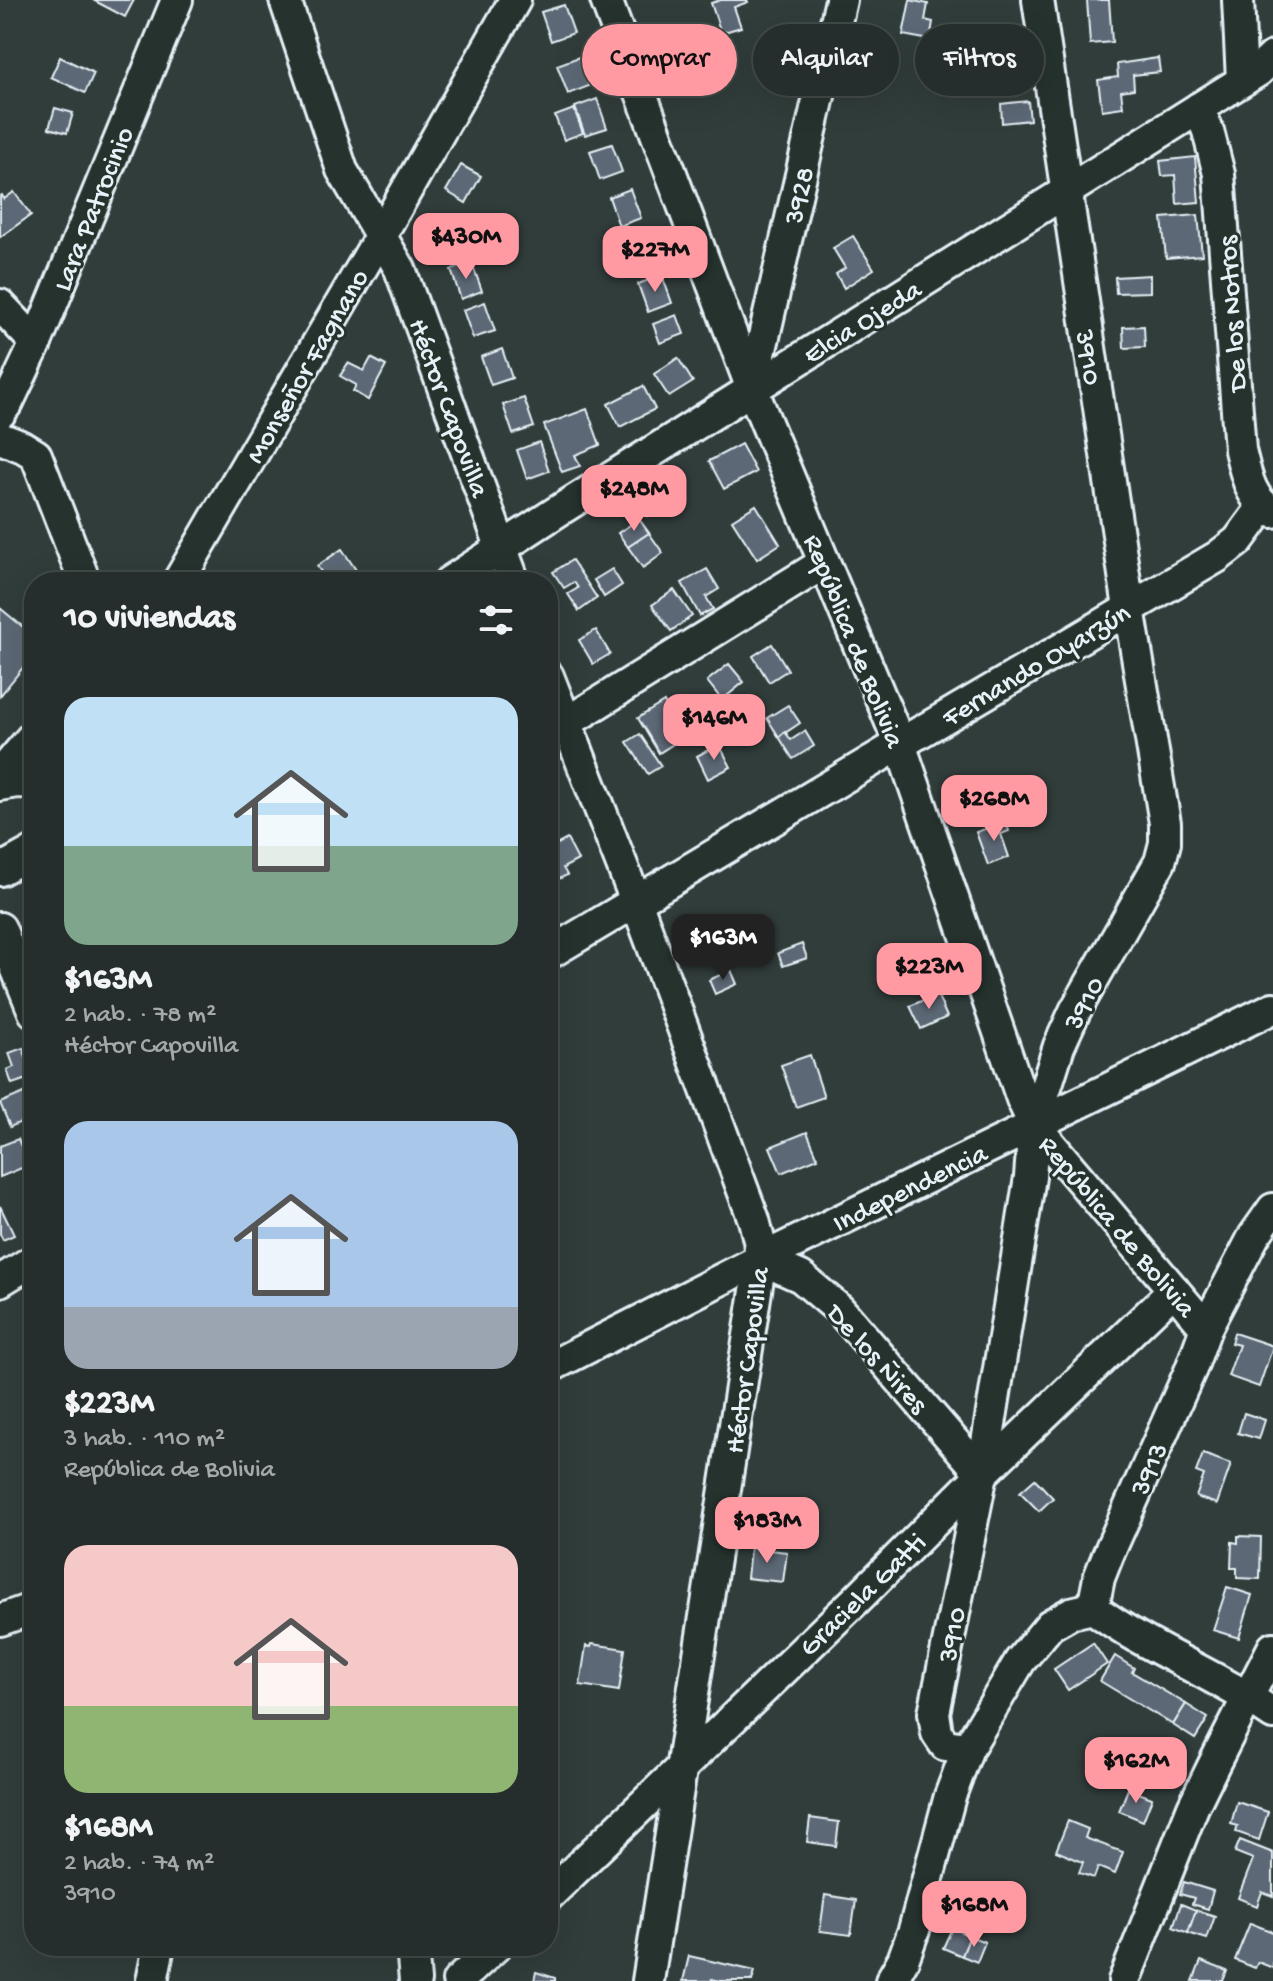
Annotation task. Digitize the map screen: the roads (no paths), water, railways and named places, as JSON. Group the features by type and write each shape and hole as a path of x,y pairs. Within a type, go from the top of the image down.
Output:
{"street":[{"name":"Lara Patrocinio","path":"0,413 36,343 177,0"},
{"name":"Héctor Capovilla","path":"285,0 342,170 400,269 511,572"},
{"name":"Monseñor Fagnano","path":"184,572 515,0"},
{"name":"República de Bolivia","path":"606,0 752,389 900,744 1022,1099 1034,1125 1206,1328"},
{"name":"3928","path":"752,389 841,0"},
{"name":"3910","path":"968,1748 945,1745 937,1733 934,1713 982,1474 1030,1177 1034,1125 1059,1046 1075,1011 1160,862 1165,843 1165,823 1129,608 1038,0"},
{"path":"1238,0 1242,80"},
{"name":"Elcia Ojeda","path":"464,572 1258,71 1273,57"},
{"name":"De los Notros","path":"1199,108 1219,174 1240,450 1249,486 1268,509"},
{"path":"0,305 36,343"},
{"path":"0,438 36,455 81,572"},
{"name":"Monseñor Fagnano","path":"168,572 238,479"},
{"name":"Fernando Oyarzún","path":"558,948 1217,557 1238,541 1268,509"},
{"path":"558,728 824,563"},
{"name":"Héctor Capovilla","path":"558,731 636,901 754,1220 761,1259 648,1981"},
{"path":"0,775 24,747"},
{"path":"0,785 24,782"},
{"path":"0,870 24,857"},
{"path":"0,928 24,987"},
{"name":"Independencia","path":"558,1363 761,1259 1268,1013"},
{"path":"1206,1328 1254,1236 1273,1209"},
{"name":"De los Ñires","path":"761,1259 801,1277 840,1310 982,1474"},
{"path":"0,1281 24,1266"},
{"name":"Graciela Gatti","path":"558,1886 1174,1290"},
{"name":"3913","path":"1093,1608 1108,1555 1191,1369 1206,1328"},
{"path":"891,1981 914,1930 950,1796 968,1748 1020,1661 1050,1625 1071,1613 1093,1608 1115,1625 1248,1696 1273,1714"},
{"path":"0,1620 24,1612"},
{"path":"1124,1981 1193,1807 1273,1648"},
{"path":"152,1981 157,1956"},
{"path":"413,1956 415,1981"},
{"path":"458,1981 485,1956"}]}
